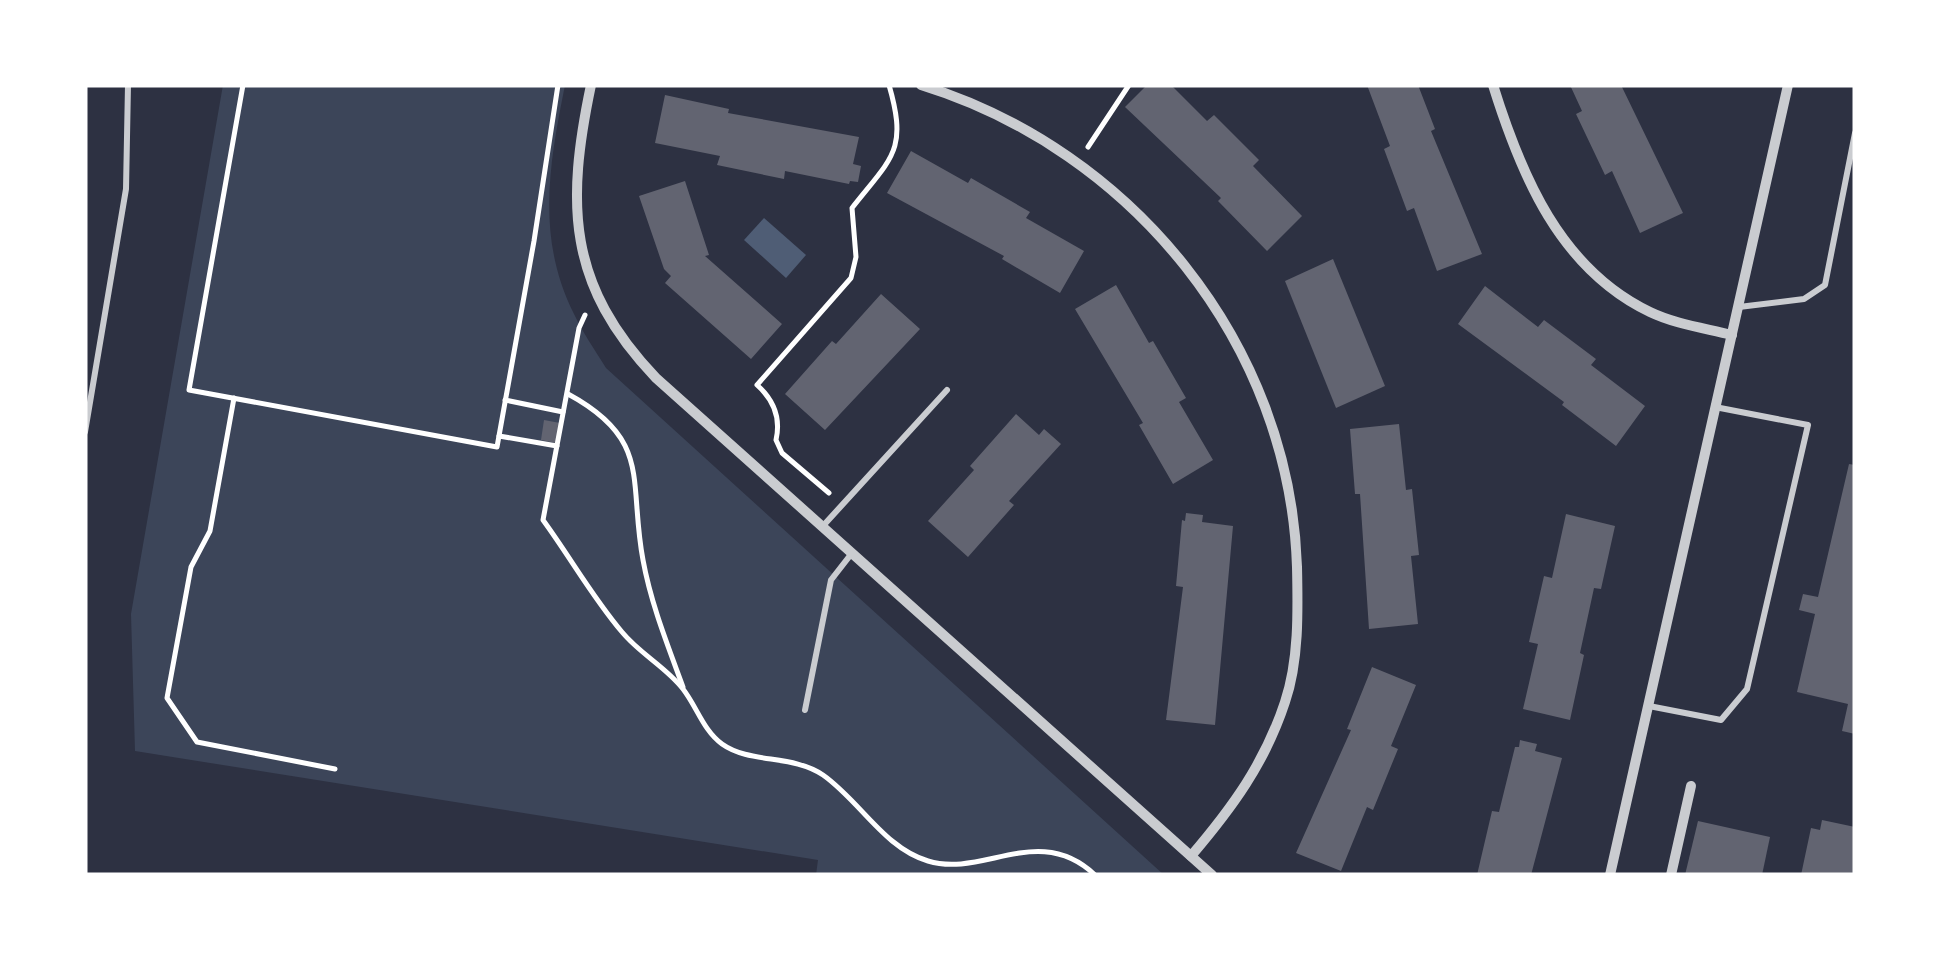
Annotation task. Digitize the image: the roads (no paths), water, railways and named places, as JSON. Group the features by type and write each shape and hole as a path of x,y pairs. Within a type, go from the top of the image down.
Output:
{"street":[{"path":"592,85 580,141 576,207 584,256 595,291 632,353 1212,875"},
{"path":"920,85 1002,116 1078,162 1153,227 1186,264 1215,306 1260,394 1288,490 1296,544 1298,600 1287,698 1254,775 1191,856"},
{"path":"1494,85 1508,130 1546,215 1594,276 1652,313 1732,335"},
{"path":"1610,875 1788,85"},
{"path":"1672,875 1691,786"}],"lane":[{"path":"85,432 126,189 128,85"},
{"path":"1738,308 1804,299 1825,285 1855,133"},
{"path":"822,526 947,390"},
{"path":"1648,706 1722,720 1747,689 1808,425 1716,407"},
{"path":"806,710 830,580 852,553"}]}
